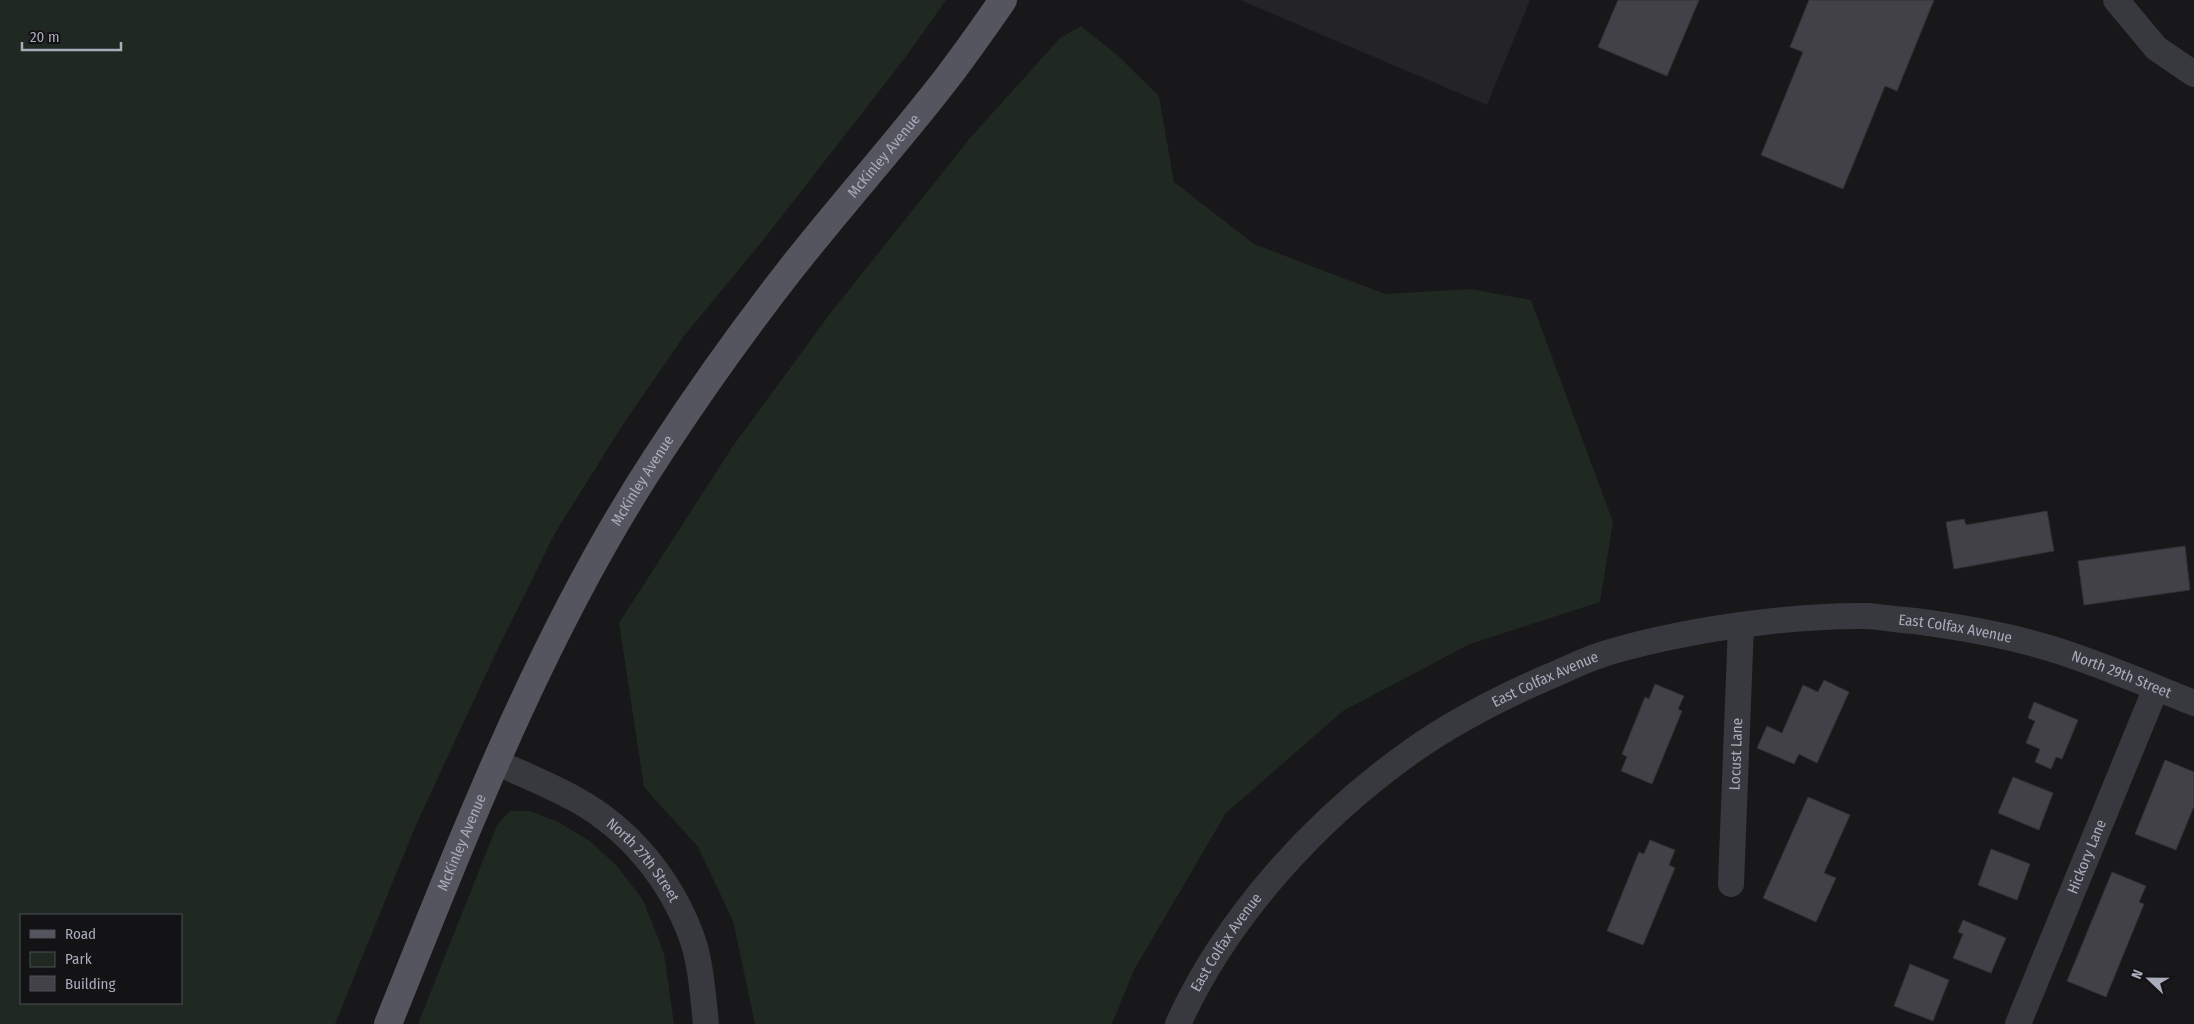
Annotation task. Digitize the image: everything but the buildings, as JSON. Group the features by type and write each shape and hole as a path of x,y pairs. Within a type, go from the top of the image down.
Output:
{"main road":[{"name":"McKinley Avenue","path":"388,1024 449,872 496,762 544,657 595,558 658,454 718,364 791,269 946,79 1003,0"}],"street":[{"path":"2116,0 2156,48 2194,74"},
{"name":"East Colfax Avenue","path":"1178,1024 1188,1003 1232,931 1287,860 1347,802 1413,750 1502,698 1591,658 1658,639 1742,625 1792,618 1869,616 1935,624 1992,634 2048,647"},
{"name":"Locust Lane","path":"1731,884 1742,625"},
{"name":"North 29th Street","path":"2048,647 2094,663 2194,703"},
{"name":"Hickory Lane","path":"2018,1024 2156,688"},
{"name":"North 27th Street","path":"496,762 576,799 604,818 640,849 676,900 692,940 706,1024"}],"shaded area":[{"path":"1240,0 1530,0 1487,105"}],"green space":[{"path":"0,0 946,0 905,58 764,239 684,336 622,426 555,533 494,657 416,825 335,1024 0,1024"},
{"path":"1081,26 1116,54 1159,96 1174,182 1254,244 1385,294 1470,289 1531,300 1613,522 1600,602 1470,644 1343,711 1226,813 1134,970 1112,1024 755,1024 733,921 698,847 644,787 619,623 733,446 829,315 970,138 1060,38"},
{"path":"510,811 530,811 558,822 590,841 617,866 643,900 664,953 674,1024 418,1024 497,825"}]}
